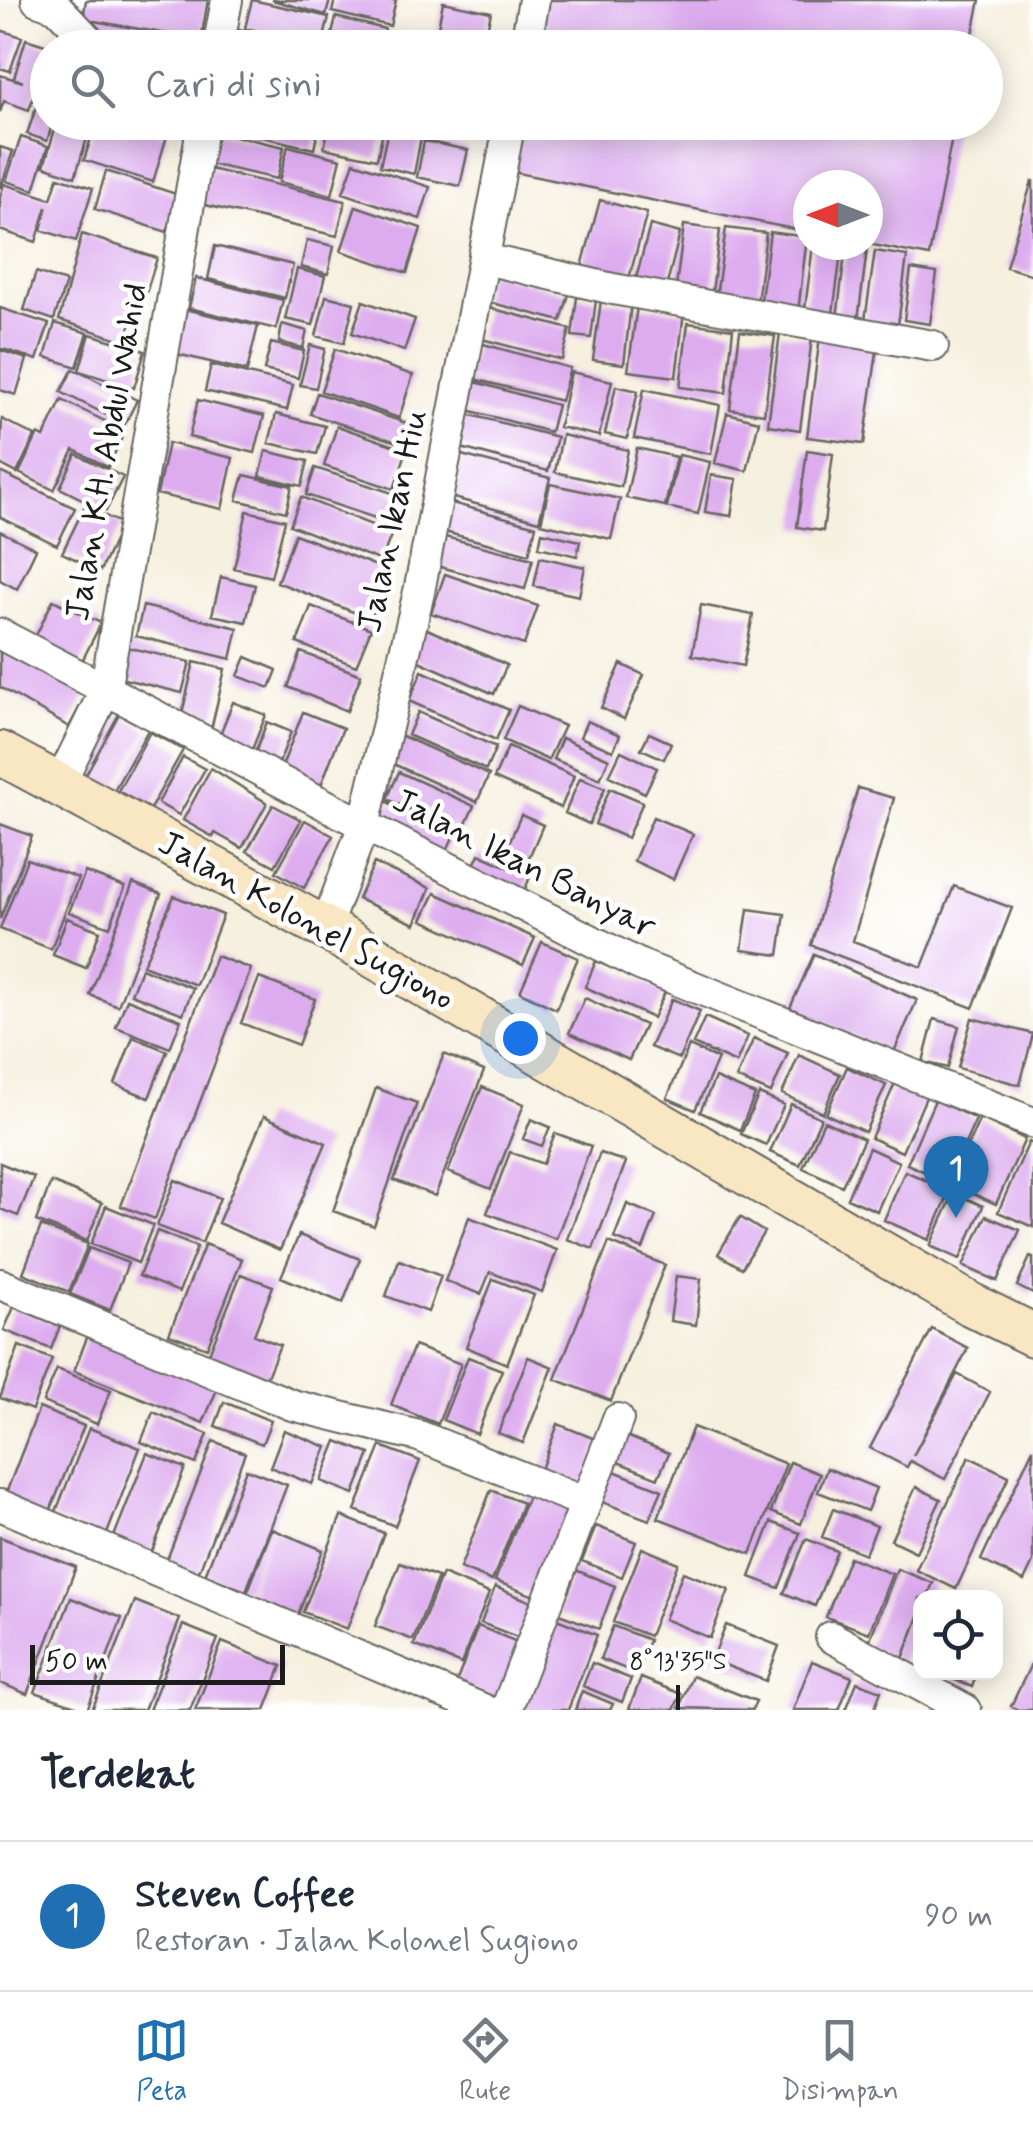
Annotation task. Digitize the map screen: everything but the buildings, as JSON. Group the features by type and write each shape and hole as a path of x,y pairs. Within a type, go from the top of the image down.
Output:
{"main road":[{"name":"Jalan Kolonel Sugiono","path":"0,753 326,928 972,1305 1033,1335"},
{"name":"Jalan Kolonel Sugiono","path":"972,1305 1033,1354"}],"street":[{"path":"37,0 57,7 79,30"},
{"path":"222,30 228,0"},
{"path":"528,30 534,0"},
{"name":"Jalan KH. Abdul Wahid","path":"59,786 105,691 200,140"},
{"name":"Jalan Ikan Hiu","path":"326,928 364,826 418,592 507,140"},
{"path":"484,259 613,289 933,346"},
{"name":"Jalan Ikan Banyar","path":"0,634 640,966 1033,1123"},
{"path":"0,1284 292,1404 419,1436 586,1503"},
{"path":"506,1710 618,1418"},
{"path":"0,1505 485,1710"},
{"path":"830,1637 966,1710"}],"place":[{"name":"Steven Coffee","path":"956,1218"}]}
